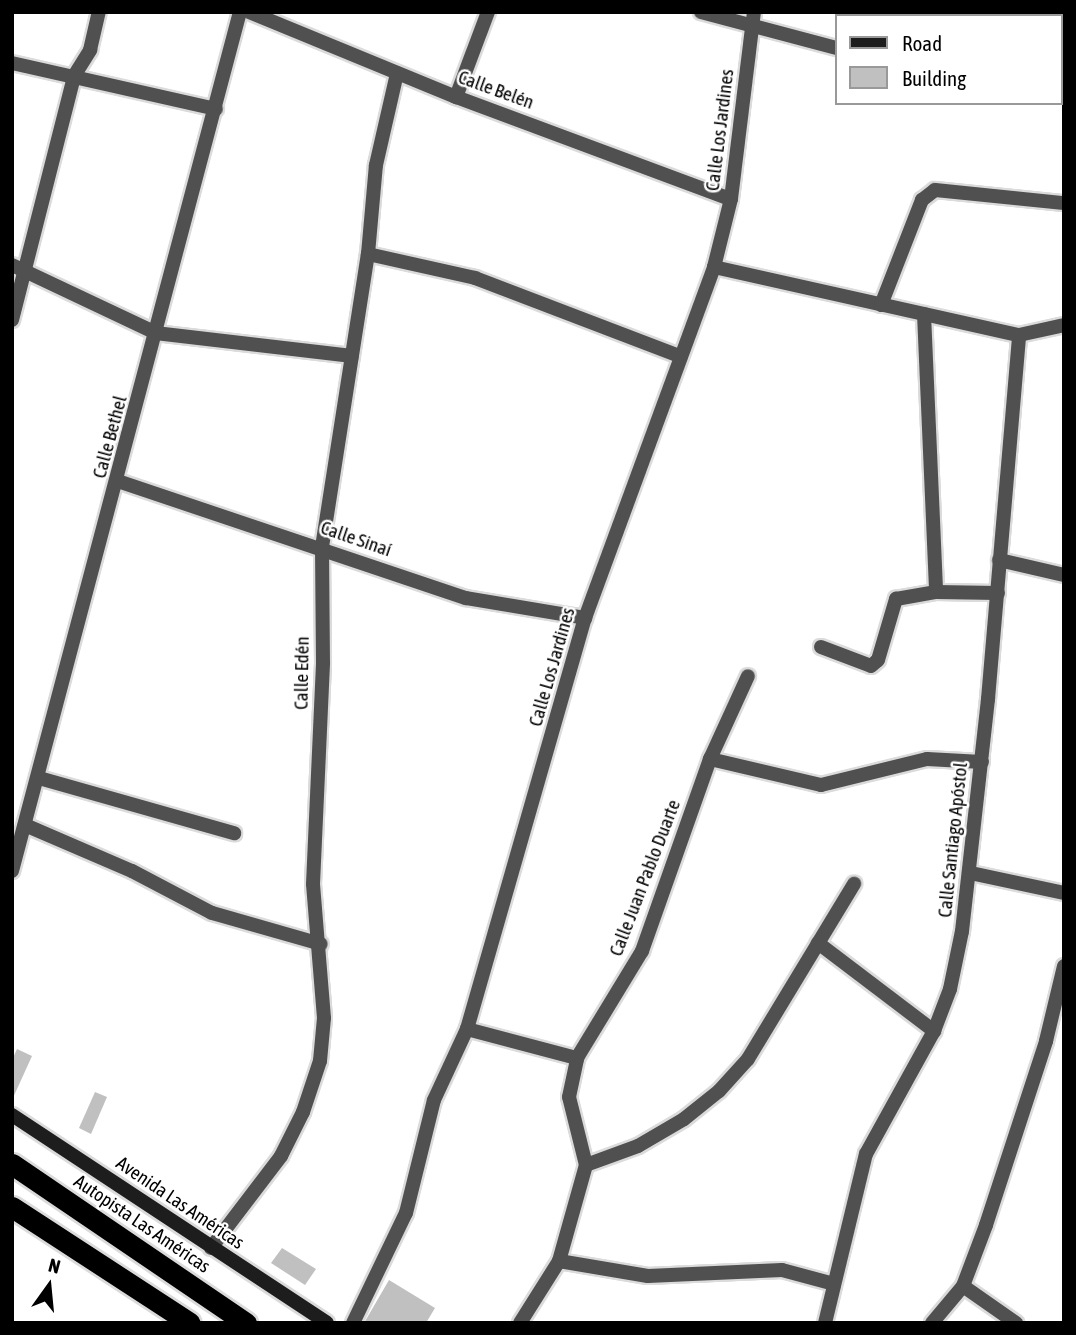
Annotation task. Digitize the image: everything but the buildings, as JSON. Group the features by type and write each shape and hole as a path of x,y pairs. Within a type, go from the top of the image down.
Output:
{"highway":[{"name":"Autopista Las Américas","path":"12,1164 246,1323"},
{"path":"12,1208 190,1323"}],"main road":[{"name":"Avenida Las Américas","path":"12,1115 327,1323"}],"street":[{"path":"12,320 19,268 74,76 90,50 99,12"},
{"name":"Calle Bethel","path":"12,871 118,481 240,12"},
{"name":"Calle Belén","path":"249,12 456,97 731,199"},
{"path":"456,97 488,12"},
{"path":"701,12 752,19 834,47"},
{"name":"Calle Los Jardines","path":"353,1323 406,1213 434,1100 467,1029 585,618 679,356 714,267 731,199 752,19"},
{"path":"12,63 216,109"},
{"name":"Calle Edén","path":"211,1248 281,1156 303,1112 320,1061 324,1018 321,944 313,884 323,663 322,547 368,254 376,165 397,73"},
{"path":"881,305 922,200 929,193 935,190 1064,202"},
{"path":"368,254 475,278 679,356"},
{"path":"714,267 1019,335 1064,325"},
{"path":"19,268 156,333 352,356"},
{"path":"924,314 936,592"},
{"name":"Calle Santiago Apóstol","path":"825,1323 866,1154 934,1031 950,989 971,873 1019,335"},
{"name":"Calle Sinaí","path":"118,481 322,547 466,598 585,618"},
{"path":"999,560 1064,575"},
{"path":"821,647 871,666 876,664 896,599 936,592 998,593"},
{"name":"Calle Juan Pablo Duarte","path":"520,1323 559,1261 586,1165 569,1097 577,1058 642,951 710,759 748,676"},
{"path":"710,759 821,785 927,759 982,762"},
{"path":"39,778 234,834"},
{"path":"25,825 132,871 212,913 321,944"},
{"path":"971,873 1064,893"},
{"path":"586,1165 650,1139 719,1091 748,1059 854,884"},
{"path":"818,943 934,1031"},
{"path":"932,1323 963,1286 1046,1041 1064,965"},
{"path":"467,1029 577,1058"},
{"path":"559,1261 648,1276 782,1270 834,1284"},
{"path":"963,1286 1016,1323"}]}
